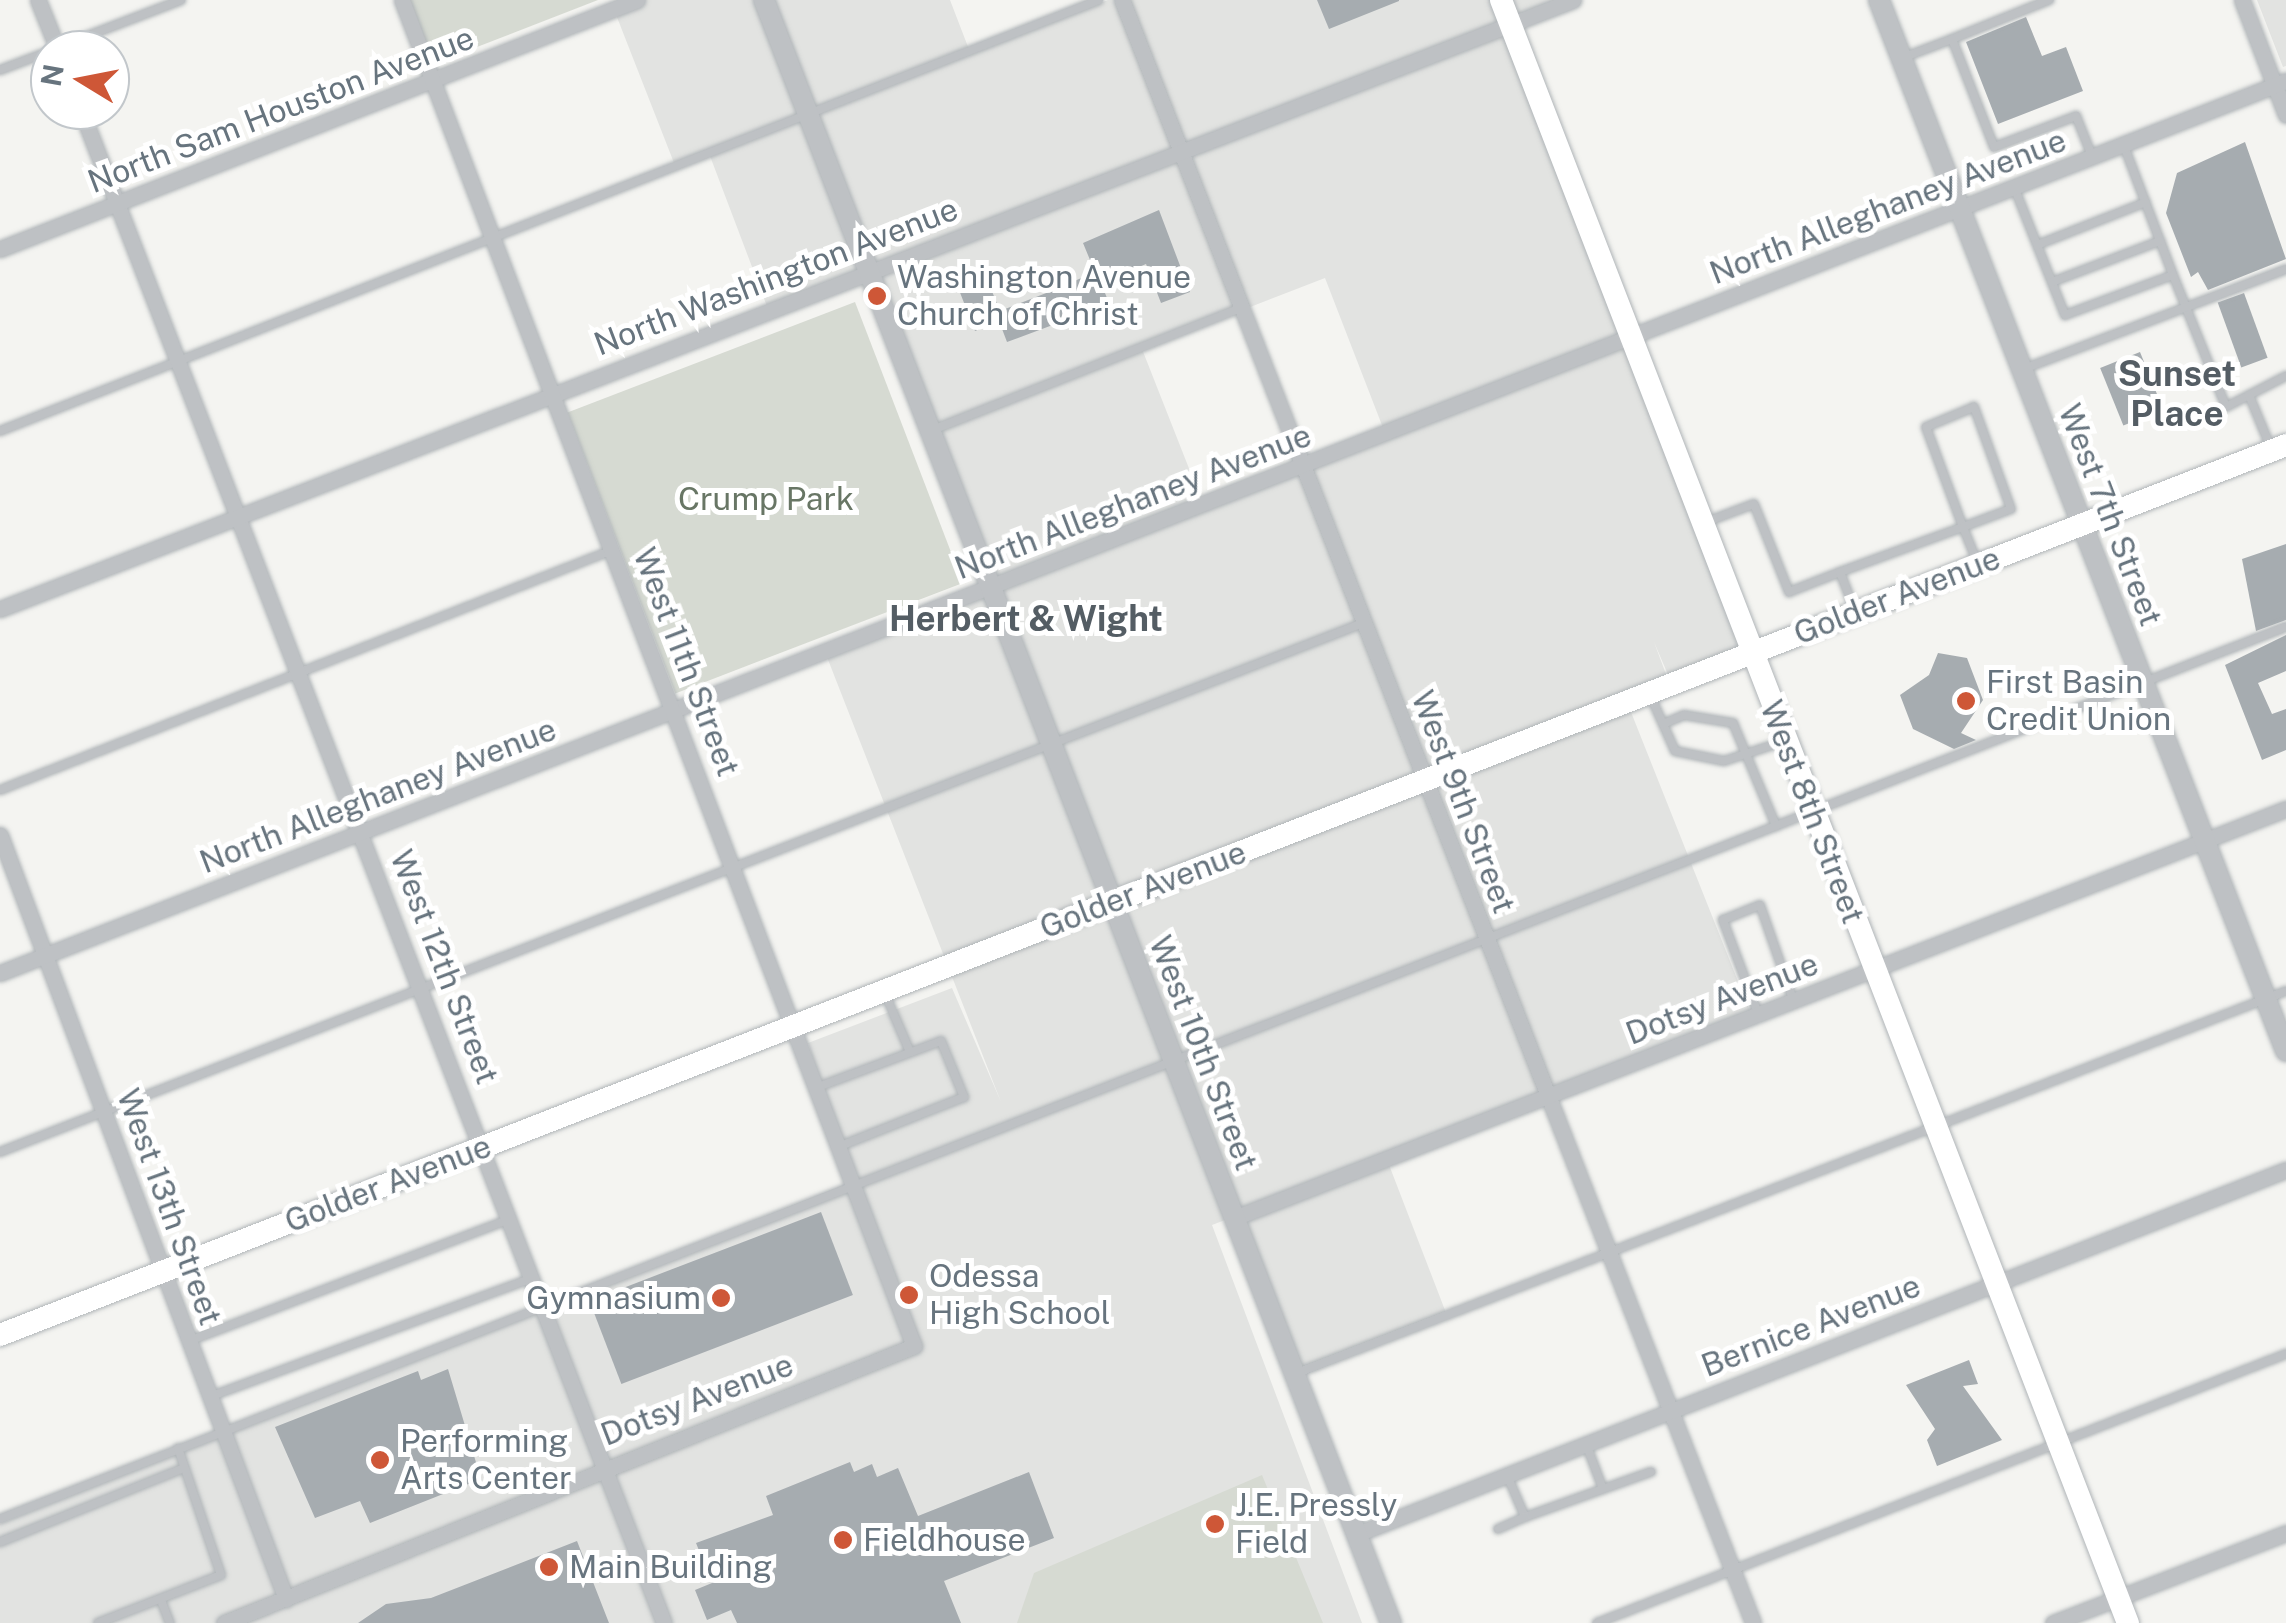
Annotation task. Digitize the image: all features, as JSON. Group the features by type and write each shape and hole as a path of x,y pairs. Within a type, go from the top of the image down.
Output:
{"main road":[{"name":"West 8th Street","path":"1501,0 1750,654 2128,1623"},
{"name":"Golder Avenue","path":"0,1335 2279,448"}],"street":[{"path":"38,0 48,30"},
{"name":"West 11th Street","path":"402,0 796,1025 914,1346"},
{"name":"North Sam Houston Avenue","path":"0,249 637,0"},
{"name":"West 10th Street","path":"764,0 1391,1623"},
{"name":"West 9th Street","path":"1122,0 1753,1623"},
{"name":"North Washington Avenue","path":"0,609 1179,149 1573,0"},
{"name":"West 7th Street","path":"1879,0 2286,1051"},
{"path":"2242,0 2280,83 2286,114"},
{"name":"North Alleghaney Avenue","path":"0,973 2280,83"},
{"name":"West 12th Street","path":"89,130 484,1146 664,1623"},
{"name":"Dotsy Avenue","path":"1234,1218 2286,809"},
{"name":"West 13th Street","path":"0,835 286,1599"},
{"name":"Bernice Avenue","path":"1356,1534 2286,1170"},
{"name":"Dotsy Avenue","path":"224,1623 604,1465 914,1346"},
{"path":"2052,1623 2286,1533"}],"lane":[{"path":"105,30 181,0"},
{"path":"0,430 809,117 1099,0"},
{"path":"1902,58 2049,0"},
{"path":"1952,40 1994,147 2076,116 2092,156"},
{"path":"0,70 30,59"},
{"path":"2124,144 2226,406 2286,376"},
{"path":"2014,187 2065,315 2173,275"},
{"path":"2037,246 2146,202"},
{"path":"2052,282 2160,241"},
{"path":"2021,369 2187,310 2286,269"},
{"path":"930,431 1241,308"},
{"path":"2250,395 2279,448"},
{"path":"1702,524 1754,504 1788,592 1840,572 1963,526 2011,508 1974,407 1926,427 1963,526 1978,564"},
{"path":"0,790 613,549"},
{"path":"1840,572 1855,612"},
{"path":"0,1152 1364,623"},
{"path":"0,1519 854,1182 1174,1062 2286,627"},
{"path":"1650,696 1675,751 1745,756 1786,742"},
{"path":"1663,724 1684,716 1733,723 1776,826"},
{"path":"1759,1016 1723,920 1760,905 1794,1002"},
{"path":"884,991 910,1052"},
{"path":"1294,1374 2286,991"},
{"path":"818,1087 940,1041 964,1097 840,1146"},
{"path":"189,1341 510,1219"},
{"path":"210,1397 532,1278"},
{"path":"1597,1623 2286,1354"},
{"path":"1586,1444 1603,1489"},
{"path":"98,1623 222,1575 178,1448"},
{"path":"0,1542 184,1468"},
{"path":"1498,1529 1651,1472"},
{"path":"115,1475 122,1493"},
{"path":"1507,1475 1525,1517"},
{"path":"70,1492 75,1512"},
{"path":"13,1514 22,1533"},
{"path":"161,1600 170,1623"}],"shaded area":[{"path":"631,0 950,0 970,52 1108,0 1575,0 1514,24 1757,651 1672,684 1654,642 1670,685 1627,702 1751,1014 1386,1157 1448,1318 1296,1378 1233,1217 1212,1225 1362,1623 0,1623 0,1524 853,1181 808,1043 952,988 1001,1102 825,652 990,587 869,271 768,309 710,156 676,168 613,7","holes":["1325,278 1385,433 1203,504 1142,349"]},
{"path":"2257,0 2286,0 2286,66 2283,67"}],"green space":[{"path":"408,0 598,0 433,64"},
{"name":"Crump Park","path":"855,302 963,583 675,693 567,412"},
{"name":"J.E. Pressly Field","path":"1262,1475 1323,1623 1017,1623 1034,1573"}],"building":[{"path":"1317,0 1399,0 1399,1 1329,29"},
{"path":"2026,17 2042,56 2066,47 2083,91 1998,124 1966,42"},
{"path":"2245,142 2286,259 2208,290 2198,272 2191,277 2166,213 2177,173"},
{"path":"1159,210 1190,292 1161,303 1146,264 1101,283 1109,303 1066,320 1007,342 999,321 975,331 959,290 987,279 1000,311 1054,290 1095,272 1083,243"},
{"path":"2244,293 2268,358 2241,367 2218,303"},
{"path":"2140,352 2163,409 2123,426 2100,368"},
{"path":"2286,544 2286,620 2256,631 2242,559"},
{"path":"2286,635 2286,671 2258,683 2272,714 2286,709 2286,750 2262,760 2225,665"},
{"name":"First Basin Credit Union","path":"1938,653 1967,658 1983,700 1961,733 1976,740 1954,749 1913,729 1900,695 1929,675"},
{"name":"Gymnasium","path":"821,1212 853,1295 621,1384 589,1301"},
{"path":"1969,1360 1978,1384 1963,1386 2002,1440 1937,1466 1927,1440 1935,1429 1906,1385"},
{"name":"Performing Arts Center","path":"448,1369 481,1479 370,1523 360,1501 315,1518 275,1427 418,1371 421,1380"},
{"name":"Fieldhouse","path":"850,1462 854,1472 872,1464 877,1477 898,1468 918,1516 1029,1472 1054,1538 944,1581 961,1623 737,1623 731,1610 707,1620 695,1590 712,1583 696,1543 773,1515 766,1496"},
{"name":"Main Building","path":"577,1541 609,1623 358,1623 386,1604 431,1598"}],"place":[{"name":"Washington Avenue Church of Christ","path":"877,296"},
{"name":"First Basin Credit Union","path":"1966,701"},
{"name":"Odessa High School","path":"909,1295"},
{"name":"Gymnasium","path":"721,1298"},
{"name":"Performing Arts Center","path":"380,1460"},
{"name":"J.E. Pressly Field","path":"1215,1524"},
{"name":"Fieldhouse","path":"843,1540"},
{"name":"Main Building","path":"549,1567"}],"district":[{"name":"Sunset Place","path":"2177,394"},
{"name":"Herbert & Wight","path":"1026,619"}]}
